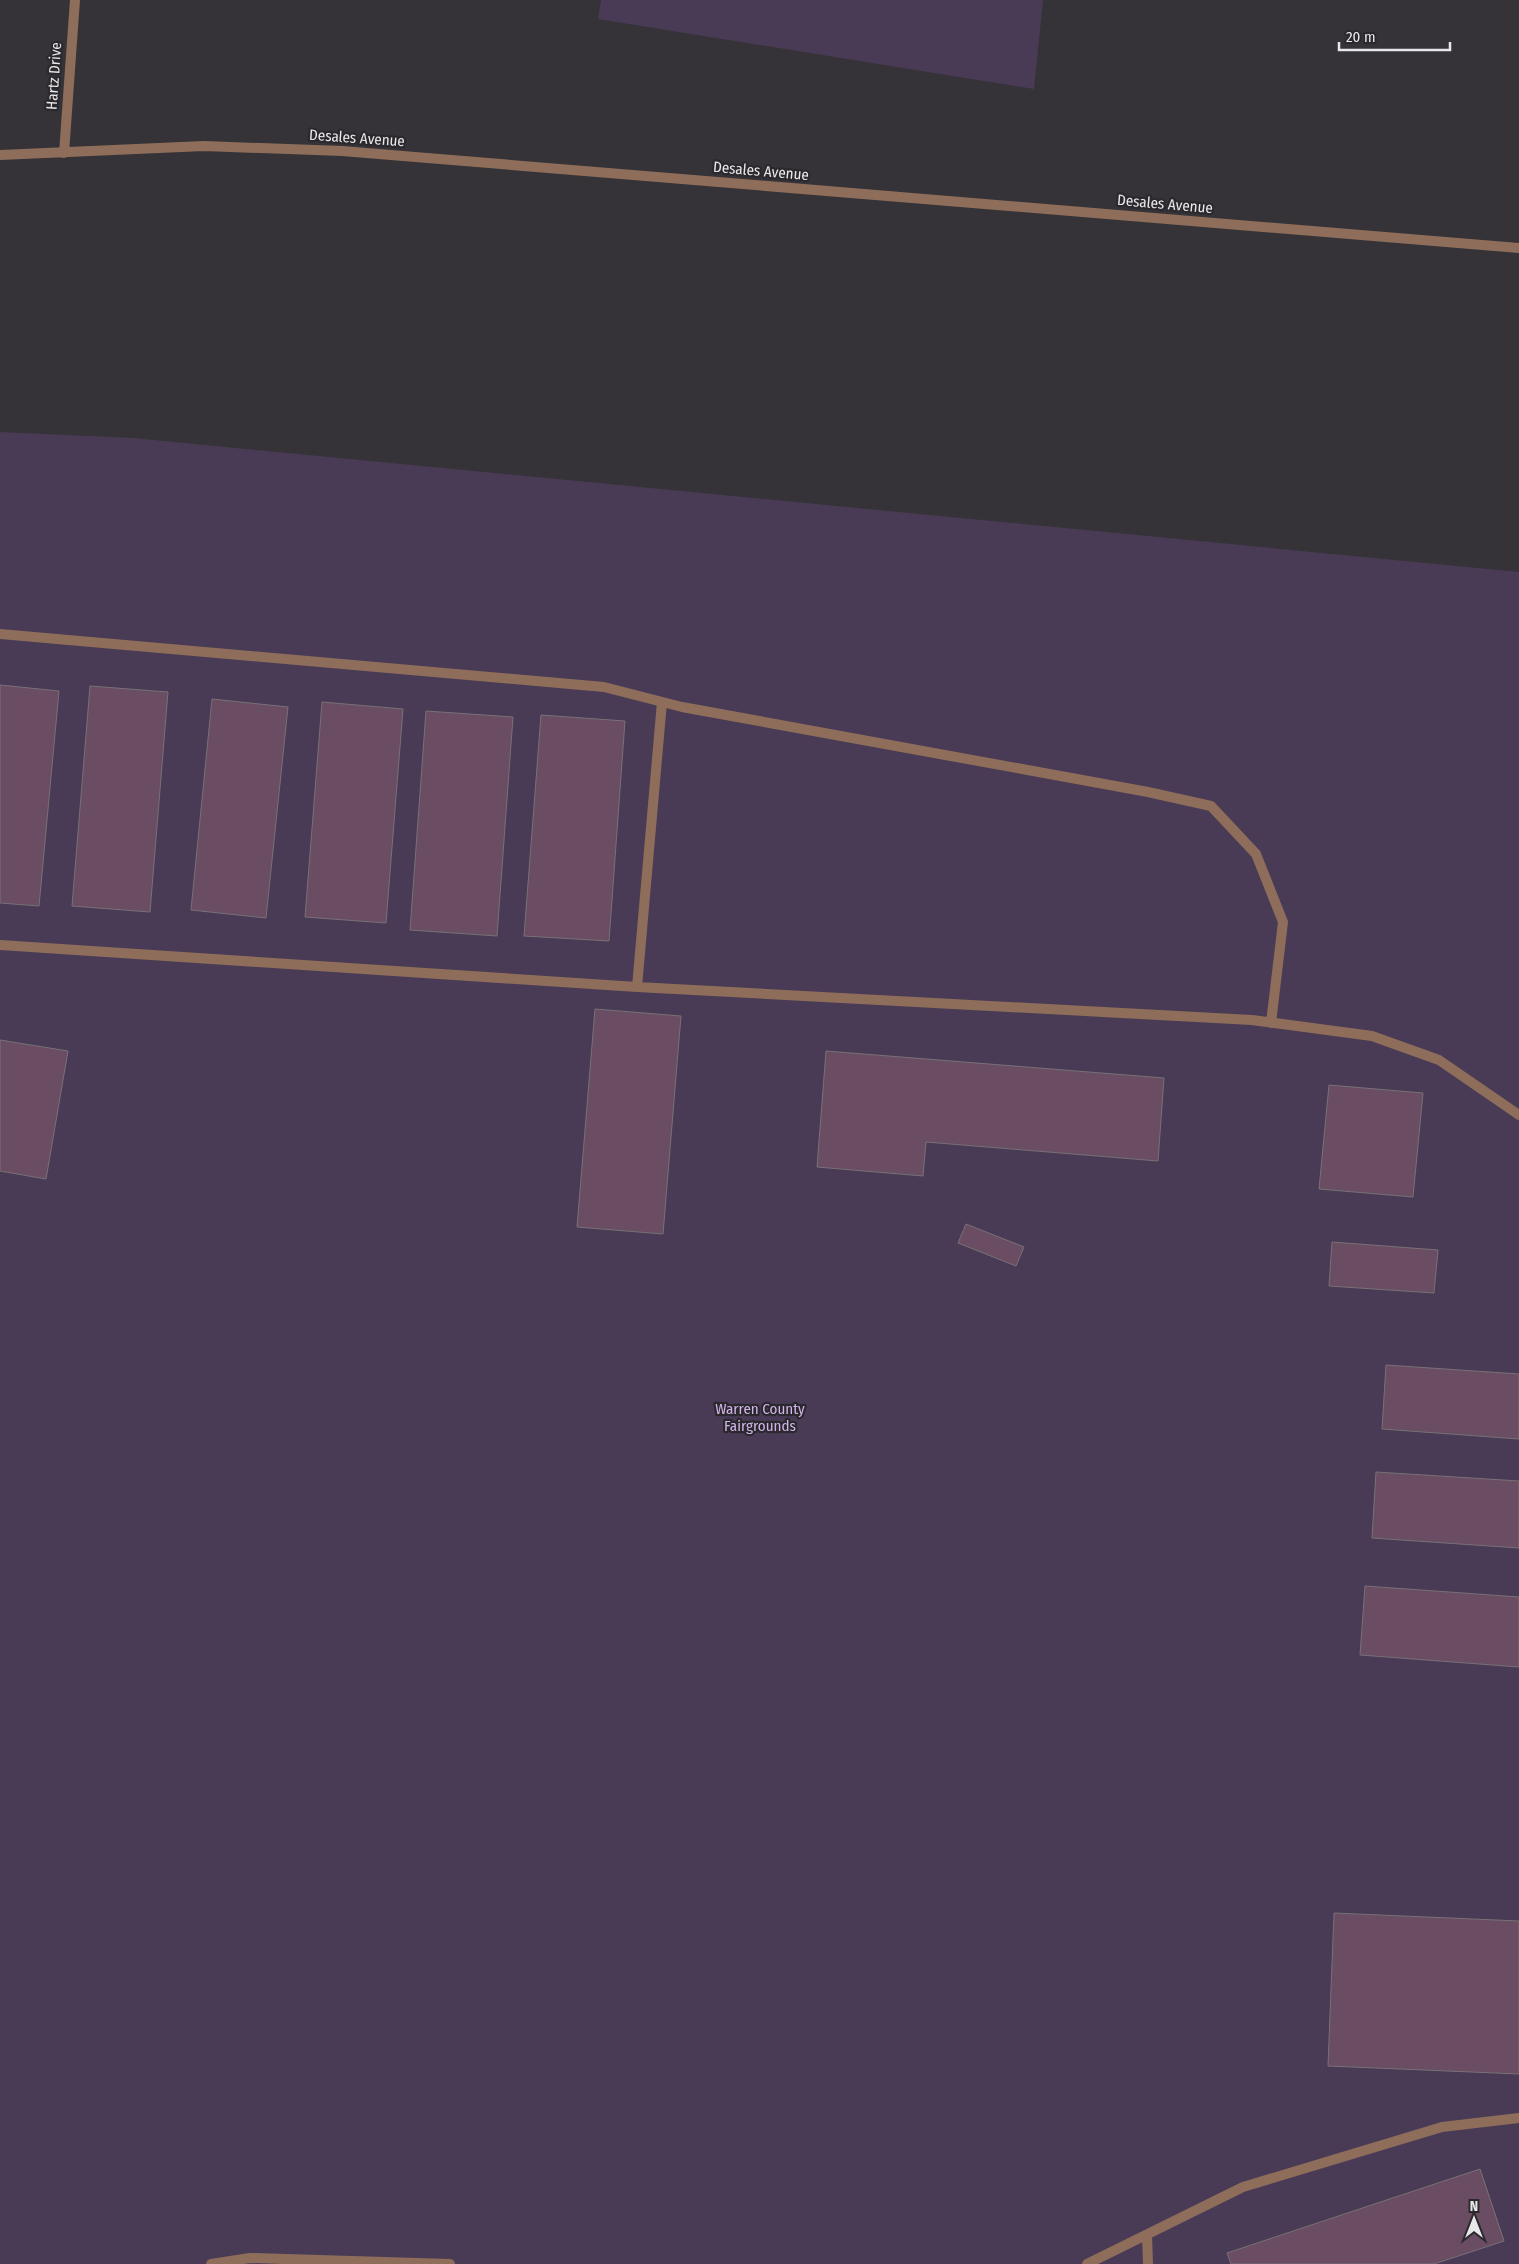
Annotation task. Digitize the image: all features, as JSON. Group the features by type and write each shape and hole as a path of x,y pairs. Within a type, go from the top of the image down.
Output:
{"street":[{"name":"Hartz Drive","path":"64,153 75,0"},
{"name":"Desales Avenue","path":"0,155 204,146 342,151 1519,248"},
{"path":"0,634 604,687 662,702 1148,792 1211,806 1256,854 1283,922 1271,1023"},
{"path":"638,987 662,702"},
{"path":"0,945 638,987 1271,1023 1372,1036 1439,1060 1519,1115"},
{"path":"1087,2264 1243,2187 1442,2127 1519,2118"},
{"path":"1147,2235 1148,2264"},
{"path":"210,2264 250,2258 285,2262 450,2264"}],"green space":[{"path":"601,0 1043,0 1034,89 598,19"},
{"name":"Warren County Fairgrounds","path":"0,432 133,438 1519,572 1519,2264 0,2264"}],"building":[{"path":"0,685 59,691 39,906 0,903"},
{"path":"90,686 168,692 150,912 72,906"},
{"path":"212,699 288,707 266,918 191,910"},
{"path":"322,702 403,709 386,923 305,917"},
{"path":"426,711 513,717 497,936 410,930"},
{"path":"541,715 625,721 609,941 524,936"},
{"path":"595,1009 681,1016 663,1234 577,1227"},
{"path":"0,1040 68,1051 46,1179 0,1171"},
{"path":"826,1051 1164,1078 1158,1161 926,1142 923,1176 817,1167"},
{"path":"1329,1085 1423,1093 1413,1197 1319,1189"},
{"path":"966,1224 1024,1247 1016,1266 958,1243"},
{"path":"1332,1242 1438,1250 1434,1293 1329,1286"},
{"path":"1386,1365 1519,1374 1519,1439 1382,1429"},
{"path":"1376,1472 1519,1481 1519,1548 1372,1538"},
{"path":"1365,1586 1519,1597 1519,1667 1360,1655"},
{"path":"1334,1913 1519,1921 1519,2074 1328,2066"},
{"path":"1480,2169 1504,2241 1434,2264 1231,2264 1227,2253"}]}
